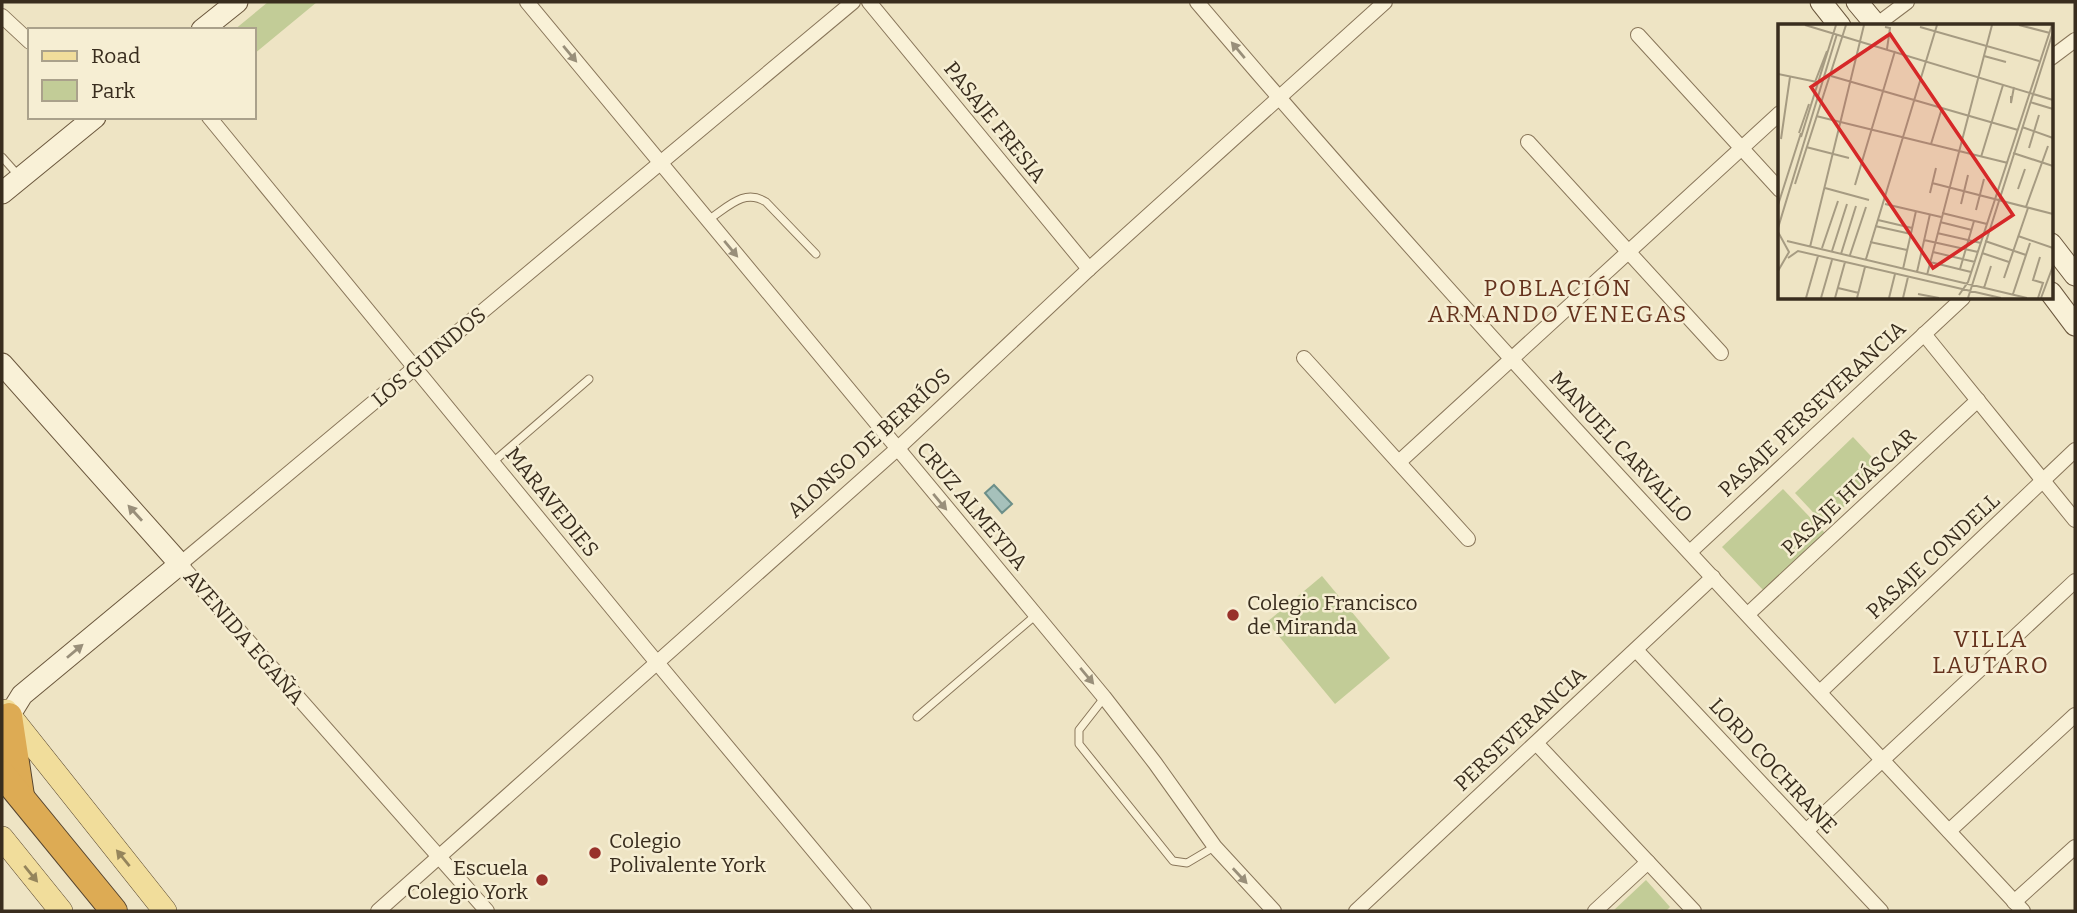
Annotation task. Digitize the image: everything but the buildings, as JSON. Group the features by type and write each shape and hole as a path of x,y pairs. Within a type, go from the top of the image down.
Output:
{"highway":[{"path":"6,711 21,798"},
{"path":"2,774 114,911"}],"main road":[{"path":"6,711 165,911"},
{"path":"2,838 61,911"}],"street":[{"path":"204,28 237,2"},
{"name":"CRUZ ALMEYDA","path":"527,2 1104,697 1215,847 1274,911"},
{"name":"LOS GUINDOS","path":"6,711 853,2"},
{"name":"PASAJE FRESIA","path":"869,2 1089,269"},
{"name":"MANUEL CARVALLO","path":"1197,2 1511,359 2019,907"},
{"name":"ALONSO DE BERRÍOS","path":"378,911 897,449 1089,269 1385,2"},
{"path":"1821,2 1838,24"},
{"path":"1857,2 1874,24"},
{"path":"1879,24 1907,2"},
{"path":"2,16 28,41"},
{"path":"1638,35 1778,188"},
{"path":"2052,57 2075,40"},
{"path":"1399,462 1778,115"},
{"path":"2,193 93,119"},
{"name":"MARAVEDIES","path":"211,119 864,911"},
{"path":"1528,142 1721,353"},
{"path":"2052,245 2075,275"},
{"path":"2052,294 2075,325"},
{"name":"PASAJE PERSEVERANCIA","path":"1690,552 1962,299"},
{"path":"1924,334 2075,520"},
{"path":"1304,358 1468,538"},
{"name":"AVENIDA EGAÑA","path":"2,364 486,911"},
{"name":"PASAJE HUÁSCAR","path":"1748,614 1978,400"},
{"name":"PASAJE CONDELL","path":"1820,692 2075,450"},
{"name":"PERSEVERANCIA","path":"1356,911 1713,577"},
{"path":"1806,831 2075,580"},
{"name":"LORD COCHRANE","path":"1636,650 1881,911"},
{"path":"1949,831 2075,715"},
{"path":"1536,743 1648,862 1685,908"},
{"path":"2019,907 2075,846"},
{"path":"1595,911 1648,862"}],"lane":[{"path":"2,157 21,178"},
{"path":"707,220 746,195 757,196 816,254"},
{"path":"492,462 589,379"},
{"path":"917,717 1036,615"},
{"path":"1104,697 1079,730 1079,744 1174,861 1188,863 1215,847"}],"green space":[{"path":"268,2 317,2 256,52 256,28 236,28"},
{"path":"1853,437 1883,469 1825,525 1795,493"},
{"path":"1783,489 1825,533 1764,591 1722,547"},
{"path":"1322,576 1390,658 1335,704 1267,622"},
{"path":"1646,880 1670,907 1666,911 1613,911"}],"water":[{"path":"994,485 1012,504 1002,513 985,493"}],"place":[{"name":"Colegio Francisco de Miranda","path":"1233,615"},
{"name":"Colegio Polivalente York","path":"595,853"},
{"name":"Escuela Colegio York","path":"542,880"}],"district":[{"name":"POBLACIÓN ARMANDO VENEGAS","path":"1558,301"},
{"name":"VILLA LAUTARO","path":"1991,652"}]}
